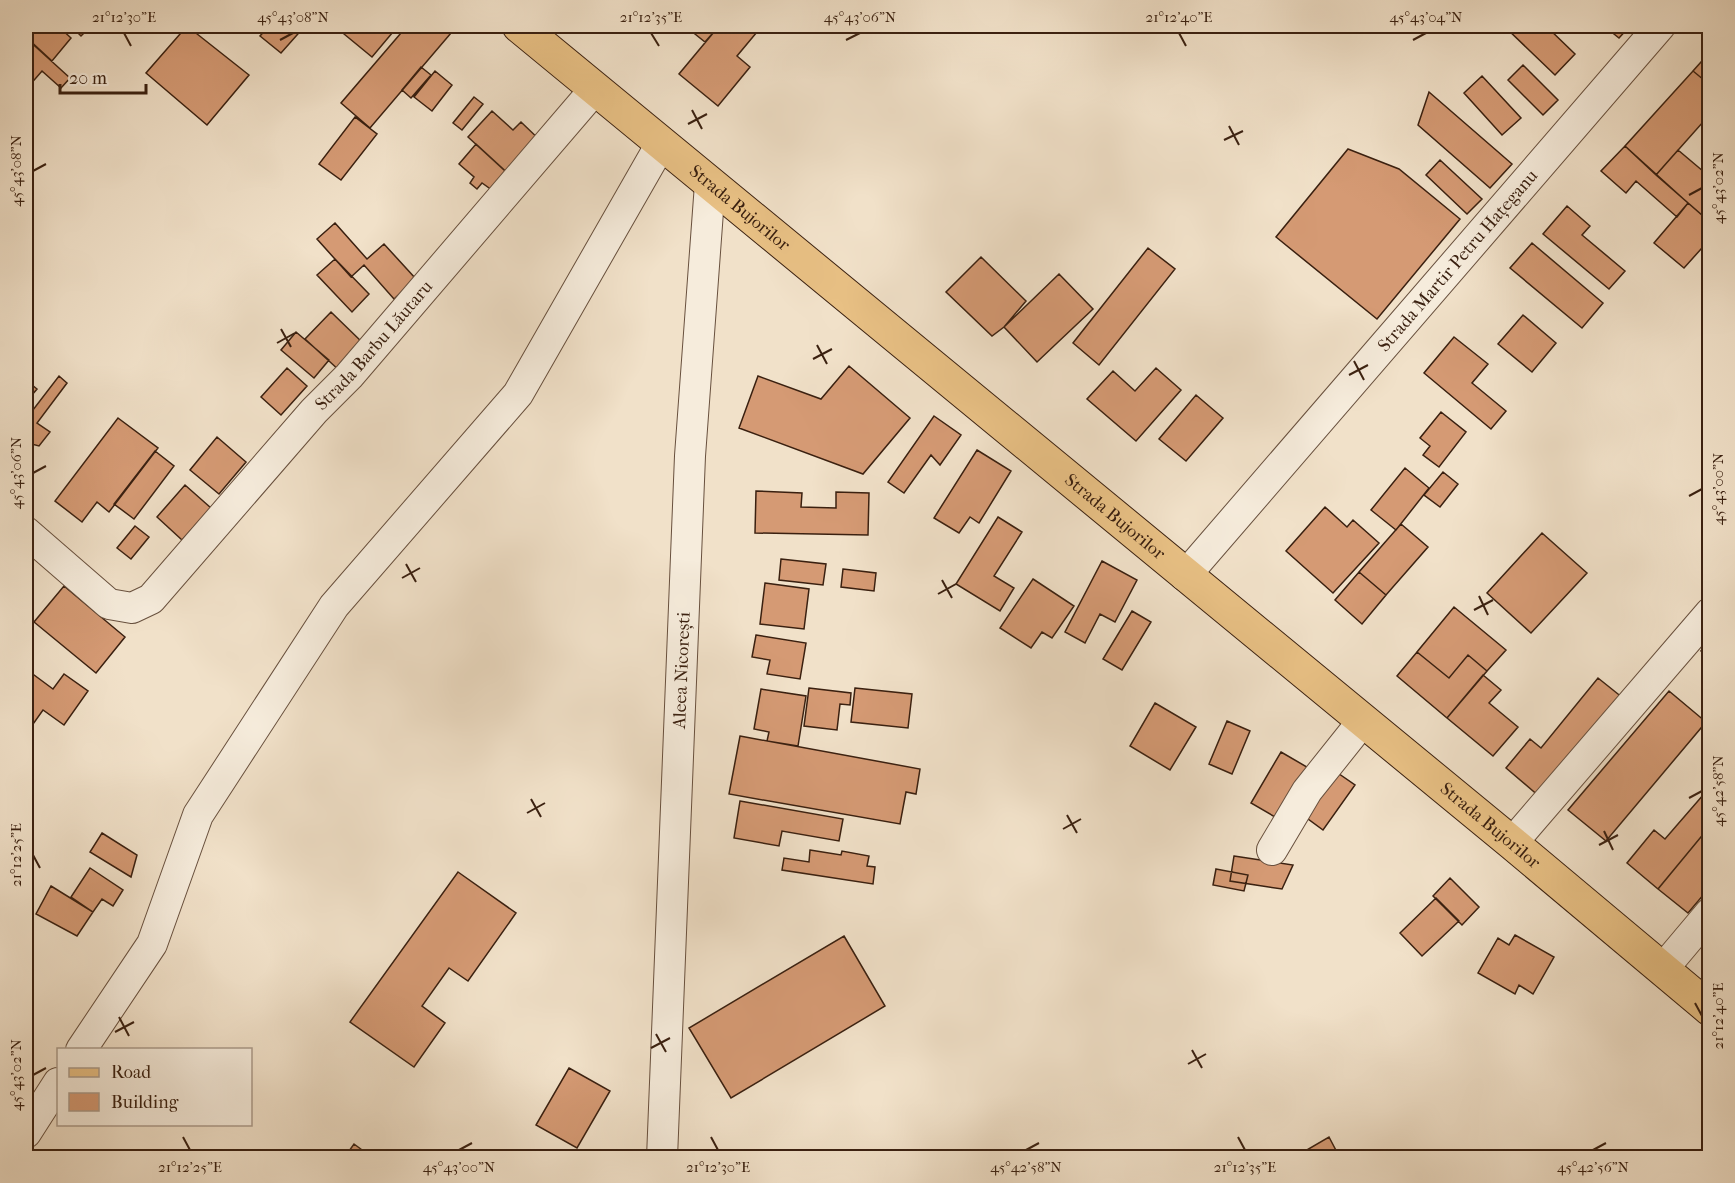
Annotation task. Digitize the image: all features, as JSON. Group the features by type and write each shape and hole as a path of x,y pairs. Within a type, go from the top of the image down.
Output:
{"main road":[{"name":"Strada Bujorilor","path":"519,26 1362,722 1512,843 1710,1009"}],"street":[{"name":"Strada Martir Petru Hațeganu","path":"1185,576 1660,26"},
{"name":"Strada Barbu Lăutaru","path":"26,532 109,604 132,608 151,599 314,411 349,376 595,89"},
{"path":"82,1048 152,944 198,815 334,606 518,394 661,144"},
{"name":"Aleea Nicorești","path":"662,1158 690,456 710,184"},
{"path":"1512,843 1710,613"},
{"path":"1272,850 1307,790 1362,722"},
{"path":"1662,970 1710,913"},
{"path":"26,1133 57,1085"}],"building":[{"path":"26,26 58,26 71,38 52,61 26,37"},
{"path":"71,26 91,26 81,36"},
{"path":"187,26 249,75 207,125 146,73"},
{"path":"269,26 305,26 281,53 260,36"},
{"path":"351,26 398,26 372,57 344,34"},
{"path":"407,26 457,26 370,128 341,103"},
{"path":"685,26 719,26 705,42"},
{"path":"719,26 762,26 737,56 750,67 718,106 679,74"},
{"path":"1504,26 1546,26 1575,54 1555,75"},
{"path":"1604,26 1630,26 1619,38"},
{"path":"26,38 70,78 61,88 42,71 29,86 26,83"},
{"path":"1710,52 1710,85 1693,71"},
{"path":"1523,65 1558,100 1543,115 1508,80"},
{"path":"421,67 431,75 411,98 402,90"},
{"path":"435,71 452,85 432,111 414,97"},
{"path":"1693,71 1710,85 1710,128 1703,122 1656,175 1625,146"},
{"path":"1482,76 1521,118 1502,135 1464,93"},
{"path":"1429,92 1512,164 1490,188 1418,125"},
{"path":"474,97 483,104 462,130 453,123"},
{"path":"492,111 513,130 521,122 544,144 515,180 468,137"},
{"path":"355,117 377,134 341,180 319,164"},
{"path":"476,144 515,180 499,195 482,183 477,189 470,183 474,177 459,164"},
{"path":"1625,146 1688,203 1677,217 1636,181 1626,193 1601,171"},
{"path":"1348,149 1399,169 1460,219 1377,319 1276,237"},
{"path":"1678,150 1710,177 1710,222 1656,175"},
{"path":"1440,160 1482,199 1467,214 1426,175"},
{"path":"1688,203 1710,222 1710,239 1684,268 1654,243"},
{"path":"1567,206 1590,226 1582,235 1625,271 1609,289 1543,234"},
{"path":"335,223 367,259 384,244 416,279 394,299 364,265 351,277 317,239"},
{"path":"1532,243 1603,303 1582,328 1510,268"},
{"path":"1148,248 1175,269 1099,365 1073,343"},
{"path":"981,257 1026,301 1004,327 992,336 946,292"},
{"path":"335,259 369,294 352,312 317,275"},
{"path":"1059,274 1093,309 1037,362 1004,327"},
{"path":"331,312 365,345 341,372 305,339"},
{"path":"1523,315 1556,343 1532,372 1498,344"},
{"path":"296,332 329,360 314,378 281,350"},
{"path":"1454,337 1488,364 1472,383 1506,411 1491,429 1424,373"},
{"path":"849,366 910,418 863,474 739,428 758,376 821,399"},
{"path":"287,368 307,386 281,415 261,397"},
{"path":"1156,368 1181,390 1136,441 1087,399 1113,371 1135,391"},
{"path":"59,376 67,383 37,423 50,432 39,446 28,443 26,445 26,419"},
{"path":"26,380 37,389 26,402"},
{"path":"1196,395 1223,418 1186,461 1159,439"},
{"path":"1441,412 1466,432 1439,467 1423,455 1430,446 1420,438"},
{"path":"934,416 961,435 940,465 931,455 904,493 888,482"},
{"path":"118,418 158,448 109,512 97,502 82,522 55,501"},
{"path":"217,437 246,462 219,494 190,470"},
{"path":"977,450 1011,471 979,523 970,517 959,533 934,518"},
{"path":"155,451 174,466 134,519 114,504"},
{"path":"1405,468 1429,488 1396,530 1371,510"},
{"path":"1443,472 1458,484 1440,507 1424,495"},
{"path":"185,485 211,508 182,540 157,517"},
{"path":"756,491 802,493 801,507 836,508 836,492 869,493 868,535 755,533"},
{"path":"1325,507 1347,527 1353,520 1379,543 1333,593 1286,551"},
{"path":"998,517 1022,532 994,576 1014,588 1000,611 956,584"},
{"path":"1401,524 1428,547 1386,595 1359,572"},
{"path":"135,526 149,537 131,559 117,548"},
{"path":"1542,533 1587,573 1531,633 1487,593"},
{"path":"781,559 826,564 823,585 779,580"},
{"path":"1102,561 1137,580 1115,622 1100,614 1085,643 1065,632"},
{"path":"843,569 876,573 874,591 841,587"},
{"path":"1359,572 1386,595 1362,624 1335,600"},
{"path":"1033,579 1074,606 1052,638 1042,632 1031,648 1000,628"},
{"path":"765,583 809,589 804,629 760,624"},
{"path":"64,586 125,637 96,673 34,622"},
{"path":"1454,607 1506,650 1487,671 1468,655 1449,678 1417,652"},
{"path":"1132,611 1151,622 1122,670 1103,659"},
{"path":"756,635 806,643 800,679 767,674 770,660 752,657"},
{"path":"1710,642 1710,658 1701,651"},
{"path":"1417,652 1449,678 1468,655 1487,671 1447,718 1397,676"},
{"path":"26,669 53,689 64,674 88,691 64,725 43,710 26,734"},
{"path":"1483,675 1501,690 1489,703 1518,727 1493,756 1447,718"},
{"path":"1598,678 1623,698 1540,797 1506,768 1530,739 1541,748"},
{"path":"809,688 851,693 850,705 840,704 837,730 804,726"},
{"path":"855,688 912,694 908,728 851,722"},
{"path":"761,689 806,696 798,746 767,741 769,732 754,729"},
{"path":"1669,691 1706,722 1606,841 1568,810"},
{"path":"1155,703 1196,727 1170,770 1130,746"},
{"path":"1227,721 1250,731 1232,774 1209,764"},
{"path":"740,736 920,769 916,794 906,792 900,824 729,794"},
{"path":"1281,752 1312,770 1282,821 1251,803"},
{"path":"1332,769 1355,785 1323,830 1300,813"},
{"path":"1710,787 1710,826 1658,889 1627,863 1654,830 1665,839"},
{"path":"740,801 843,819 839,841 782,831 779,846 734,838"},
{"path":"1710,826 1710,859 1702,867 1710,873 1710,887 1688,913 1658,889"},
{"path":"102,833 137,855 131,877 90,852"},
{"path":"810,850 841,855 842,851 869,856 867,866 875,867 873,884 782,870 784,858 809,862"},
{"path":"1234,856 1293,865 1282,889 1230,881"},
{"path":"90,868 123,890 113,906 102,899 93,912 71,897"},
{"path":"1216,869 1248,875 1244,891 1213,885"},
{"path":"458,872 516,913 468,981 449,968 422,1006 445,1023 414,1067 350,1022"},
{"path":"1450,878 1479,907 1462,925 1433,896"},
{"path":"51,886 93,912 77,936 36,914"},
{"path":"1436,898 1459,921 1422,956 1400,933"},
{"path":"1515,935 1554,957 1533,994 1519,985 1515,994 1478,973 1498,938 1509,945"},
{"path":"844,936 885,1006 731,1098 689,1028"},
{"path":"569,1068 610,1091 577,1148 536,1125"},
{"path":"1329,1137 1340,1158 1293,1158"},
{"path":"354,1144 373,1158 344,1158"}]}
